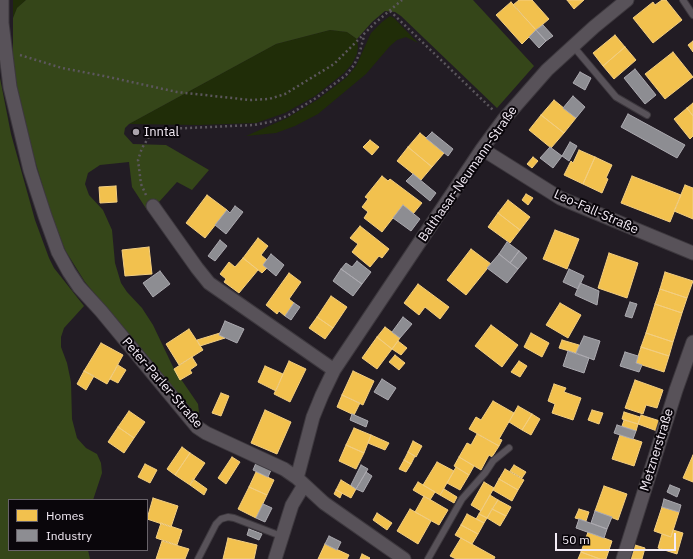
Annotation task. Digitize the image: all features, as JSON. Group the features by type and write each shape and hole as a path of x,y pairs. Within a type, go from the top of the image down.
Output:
{"street":[{"name":"Peter-Parler-Straße","path":"2,0 2,23 10,86 30,170 58,252 69,272 193,422 206,433 284,469 300,481 324,503 404,559"},
{"name":"Balthasar-Neumann-Straße","path":"275,559 281,536 300,481 313,417 334,370 482,149 504,119 547,70 594,26 627,0"},
{"name":"Leo-Fall-Straße","path":"482,149 560,198 693,253"},
{"path":"153,206 197,268 209,282 334,370"},
{"name":"Metznerstraße","path":"623,559 676,390 693,342"}],"lane":[{"path":"683,0 693,15"},
{"path":"573,45 616,97 647,115"},
{"path":"428,559 462,499 485,473 493,461 509,448"},
{"path":"198,559 216,524 221,519 228,517 281,536"}],"path":[{"path":"5,50 62,68 177,92 250,100 269,100 285,94 334,64 402,0"},
{"path":"390,11 504,119"},
{"path":"153,206 141,184 138,160 142,148 149,137 157,132 166,130 254,125 270,122 287,116 316,98 346,75 354,65 359,55 364,35"}],"green space":[{"path":"13,0 26,0 17,8 13,18"},
{"path":"26,0 473,0 534,66 497,108 401,16 395,12 385,11 372,22 357,39 347,32 330,30 276,44 129,124 125,128 124,134 133,144 166,145 209,170 192,190 177,182 159,202 147,210 132,187 129,162 100,165 88,173 85,184 89,195 103,210 112,230 115,263 121,283 142,308 153,325 174,369 198,404 200,421 85,282 65,250 51,214 18,104 13,67 13,18 17,8"},
{"path":"390,16 394,18 418,43 406,37 397,40 366,74 318,114 295,126 276,133 246,136 287,118 317,100 347,77 356,66 371,33"},
{"path":"330,30 347,32 357,39 357,54 352,64 344,73 315,96 285,113 256,123 198,125 129,124 276,44"},
{"path":"0,78 11,134 35,220 49,258 54,268 84,306 64,328 61,337 61,347 67,363 71,382 72,419 77,438 86,448 97,454 101,463 102,473 93,499 8,499 8,551 88,551 90,559 0,559"}],"building: Homes":[{"path":"519,0 532,0 549,19 536,30 513,5"},
{"path":"567,0 584,0 574,9"},
{"path":"662,0 666,0 682,20 653,43 633,18 653,2 655,5"},
{"path":"511,2 536,30 522,44 496,15"},
{"path":"615,35 625,47 603,66 593,53"},
{"path":"693,41 693,52 688,45"},
{"path":"625,47 636,60 614,79 603,66"},
{"path":"673,52 693,77 665,99 645,74"},
{"path":"554,100 576,118 564,133 541,115"},
{"path":"693,103 693,116 687,108"},
{"path":"687,108 693,116 693,136 690,139 674,119"},
{"path":"541,115 564,133 551,148 529,130"},
{"path":"420,133 444,153 432,167 408,147"},
{"path":"370,140 379,147 372,155 363,147"},
{"path":"408,147 432,167 421,180 397,161"},
{"path":"579,150 595,157 583,184 564,175 571,161 573,163"},
{"path":"533,157 538,161 532,168 527,164"},
{"path":"595,157 612,165 606,178 608,179 602,193 583,184"},
{"path":"382,176 388,181 390,179 422,203 413,214 403,205 382,232 364,218 368,212 362,207 368,199 365,197"},
{"path":"632,176 681,195 670,222 621,203"},
{"path":"685,185 693,188 693,219 674,211"},
{"path":"116,186 117,202 100,203 99,187"},
{"path":"526,194 533,198 528,205 522,200"},
{"path":"207,195 227,210 205,238 186,223"},
{"path":"508,200 530,217 520,230 498,213"},
{"path":"498,213 520,230 510,243 488,227"},
{"path":"360,226 389,249 382,258 379,256 370,267 352,252 358,244 350,238"},
{"path":"555,230 579,239 567,269 543,259"},
{"path":"258,238 268,246 261,255 267,260 263,265 267,268 262,273 243,258"},
{"path":"149,247 152,274 125,276 122,250"},
{"path":"471,249 491,264 466,295 447,280"},
{"path":"609,253 638,263 627,298 598,288"},
{"path":"243,258 258,270 239,293 224,282 226,279 220,274 229,262 235,267"},
{"path":"665,272 693,281 687,298 660,289"},
{"path":"289,273 301,282 289,299 294,303 285,316 279,311 277,314 266,305"},
{"path":"418,284 449,307 440,319 425,307 419,315 404,303"},
{"path":"660,289 687,298 682,313 655,304"},
{"path":"331,296 347,307 333,328 317,317"},
{"path":"560,303 581,315 568,338 546,325"},
{"path":"655,304 682,313 673,342 646,333"},
{"path":"317,317 333,328 325,339 309,328"},
{"path":"491,325 518,345 502,367 475,346"},
{"path":"385,327 400,338 392,349 377,337"},
{"path":"189,329 203,350 179,365 166,344"},
{"path":"220,333 219,335 225,338 200,346 197,340"},
{"path":"531,333 549,343 542,357 524,347"},
{"path":"646,333 673,342 669,356 641,347"},
{"path":"377,337 392,349 377,369 362,358"},
{"path":"562,340 579,345 576,353 559,348"},
{"path":"398,341 407,348 401,355 392,349"},
{"path":"101,343 123,355 107,384 84,371"},
{"path":"641,347 669,356 664,372 636,363"},
{"path":"395,355 405,363 399,370 389,362"},
{"path":"192,357 197,365 190,370 192,373 180,380 174,369"},
{"path":"289,361 306,369 290,402 274,394"},
{"path":"519,361 527,366 520,377 511,372"},
{"path":"118,365 126,370 118,383 110,379"},
{"path":"265,366 283,374 276,391 258,382"},
{"path":"84,371 94,376 86,390 77,384"},
{"path":"353,371 374,381 363,405 342,395"},
{"path":"635,380 663,390 657,408 646,405 643,414 625,408"},
{"path":"554,384 566,388 564,392 581,398 573,420 552,413 555,404 548,401"},
{"path":"221,393 229,396 221,416 212,413"},
{"path":"342,395 360,403 354,415 337,407"},
{"path":"493,401 514,413 499,439 502,440 499,446 469,429 476,417 481,420"},
{"path":"518,406 532,414 522,430 509,422"},
{"path":"265,410 291,422 277,454 251,443"},
{"path":"592,410 603,413 599,424 588,420"},
{"path":"129,411 145,422 134,438 118,427"},
{"path":"624,412 640,417 638,424 622,419"},
{"path":"532,414 540,419 531,435 522,430"},
{"path":"641,415 660,421 657,431 638,424"},
{"path":"624,420 638,424 636,431 622,426"},
{"path":"118,427 134,438 124,453 108,442"},
{"path":"354,428 371,435 364,453 346,445"},
{"path":"477,434 499,446 492,457 489,455 481,470 459,457 467,443 471,445"},
{"path":"371,435 389,443 385,450 368,443"},
{"path":"620,435 642,442 634,466 612,459"},
{"path":"413,441 422,446 416,457 408,452"},
{"path":"346,445 364,453 356,469 339,461"},
{"path":"182,447 190,453 175,475 167,469"},
{"path":"408,452 415,456 411,464 404,460"},
{"path":"190,453 205,463 190,485 175,475"},
{"path":"693,455 693,482 683,478"},
{"path":"232,457 240,462 226,484 218,478"},
{"path":"459,457 474,466 469,475 454,466"},
{"path":"404,460 411,464 406,472 399,469"},
{"path":"437,462 454,471 440,495 423,485"},
{"path":"145,464 157,470 150,483 138,477"},
{"path":"514,465 526,472 522,478 510,471"},
{"path":"456,467 469,475 460,490 447,483"},
{"path":"505,469 524,480 518,490 499,479"},
{"path":"256,472 274,480 267,495 249,487"},
{"path":"193,479 207,489 204,495 190,485"},
{"path":"499,479 518,490 512,501 493,490"},
{"path":"341,480 356,489 351,498 336,490"},
{"path":"418,482 435,492 430,500 413,490"},
{"path":"484,482 494,488 481,511 471,505"},
{"path":"604,486 627,494 618,520 595,511"},
{"path":"249,487 267,495 256,518 238,509"},
{"path":"444,489 457,497 454,503 440,495"},
{"path":"336,490 342,493 340,498 334,494"},
{"path":"490,495 498,500 487,518 479,514"},
{"path":"424,496 448,510 439,525 415,512"},
{"path":"153,498 178,506 171,527 148,519"},
{"path":"498,500 511,507 506,516 492,509"},
{"path":"662,507 679,512 671,537 654,531"},
{"path":"410,509 431,521 418,544 397,531"},
{"path":"492,509 506,516 500,526 487,518"},
{"path":"579,509 589,512 586,521 575,518"},
{"path":"377,513 392,523 387,530 373,520"},
{"path":"467,514 484,523 478,534 461,525"},
{"path":"479,514 487,518 484,523 476,519"},
{"path":"161,523 182,530 177,545 156,538"},
{"path":"461,525 478,534 472,544 455,535"},
{"path":"673,530 683,533 677,554 658,548 662,534 671,537"},
{"path":"588,532 612,541 606,559 600,559 581,552"},
{"path":"228,538 257,545 254,559 223,559"},
{"path":"461,538 495,557 494,559 456,559 450,556"},
{"path":"162,541 189,549 185,559 156,559"},
{"path":"325,544 349,555 347,559 318,559"},
{"path":"635,545 645,548 642,559 631,559"},
{"path":"581,552 600,559 578,559"},
{"path":"362,554 370,558 360,559"}],"building: Industry":[{"path":"543,25 553,36 546,41 536,30"},
{"path":"536,30 546,41 539,48 529,37"},
{"path":"635,69 656,95 645,104 624,78"},
{"path":"580,72 591,78 585,90 573,83"},
{"path":"573,96 585,107 576,118 563,108"},
{"path":"628,114 685,145 677,158 621,127"},
{"path":"432,132 453,149 448,156 426,138"},
{"path":"570,142 577,146 569,161 562,156"},
{"path":"550,147 562,156 553,168 540,158"},
{"path":"413,174 436,193 430,201 406,181"},
{"path":"403,205 420,219 411,231 393,218"},
{"path":"235,206 243,212 226,234 215,225 227,210 230,213"},
{"path":"220,240 227,246 215,261 208,256"},
{"path":"507,242 519,251 510,263 499,254"},
{"path":"519,251 527,258 518,269 510,263"},
{"path":"271,254 284,265 276,276 263,265"},
{"path":"499,254 518,269 507,283 487,268"},
{"path":"357,261 371,272 362,284 341,269 346,263 352,267"},
{"path":"341,269 362,284 353,296 333,281"},
{"path":"569,269 584,276 578,289 563,282"},
{"path":"160,271 170,284 153,297 143,283"},
{"path":"580,283 599,291 597,305 575,295"},
{"path":"630,302 637,304 632,318 625,316"},
{"path":"294,303 300,307 291,320 285,316"},
{"path":"403,317 412,324 400,338 392,332"},
{"path":"225,321 244,329 237,343 219,335"},
{"path":"584,336 600,341 594,360 576,353"},
{"path":"568,351 589,358 584,373 563,366"},
{"path":"625,352 638,356 636,363 642,365 639,372 620,366"},
{"path":"382,379 396,388 388,400 374,392"},
{"path":"352,414 368,421 366,427 350,420"},
{"path":"617,425 636,431 633,439 614,433"},
{"path":"256,463 271,470 268,477 253,470"},
{"path":"361,465 368,469 356,489 351,485"},
{"path":"366,472 372,476 363,492 356,489"},
{"path":"670,485 680,489 677,497 667,492"},
{"path":"664,499 681,505 679,512 662,507"},
{"path":"263,504 272,508 265,522 256,518"},
{"path":"595,511 612,517 607,529 591,523"},
{"path":"579,519 607,529 604,538 576,528"},
{"path":"249,529 262,534 259,540 247,535"},
{"path":"329,536 341,542 337,550 325,544"}],"place":[{"name":"Inntal","path":"136,132"}]}
